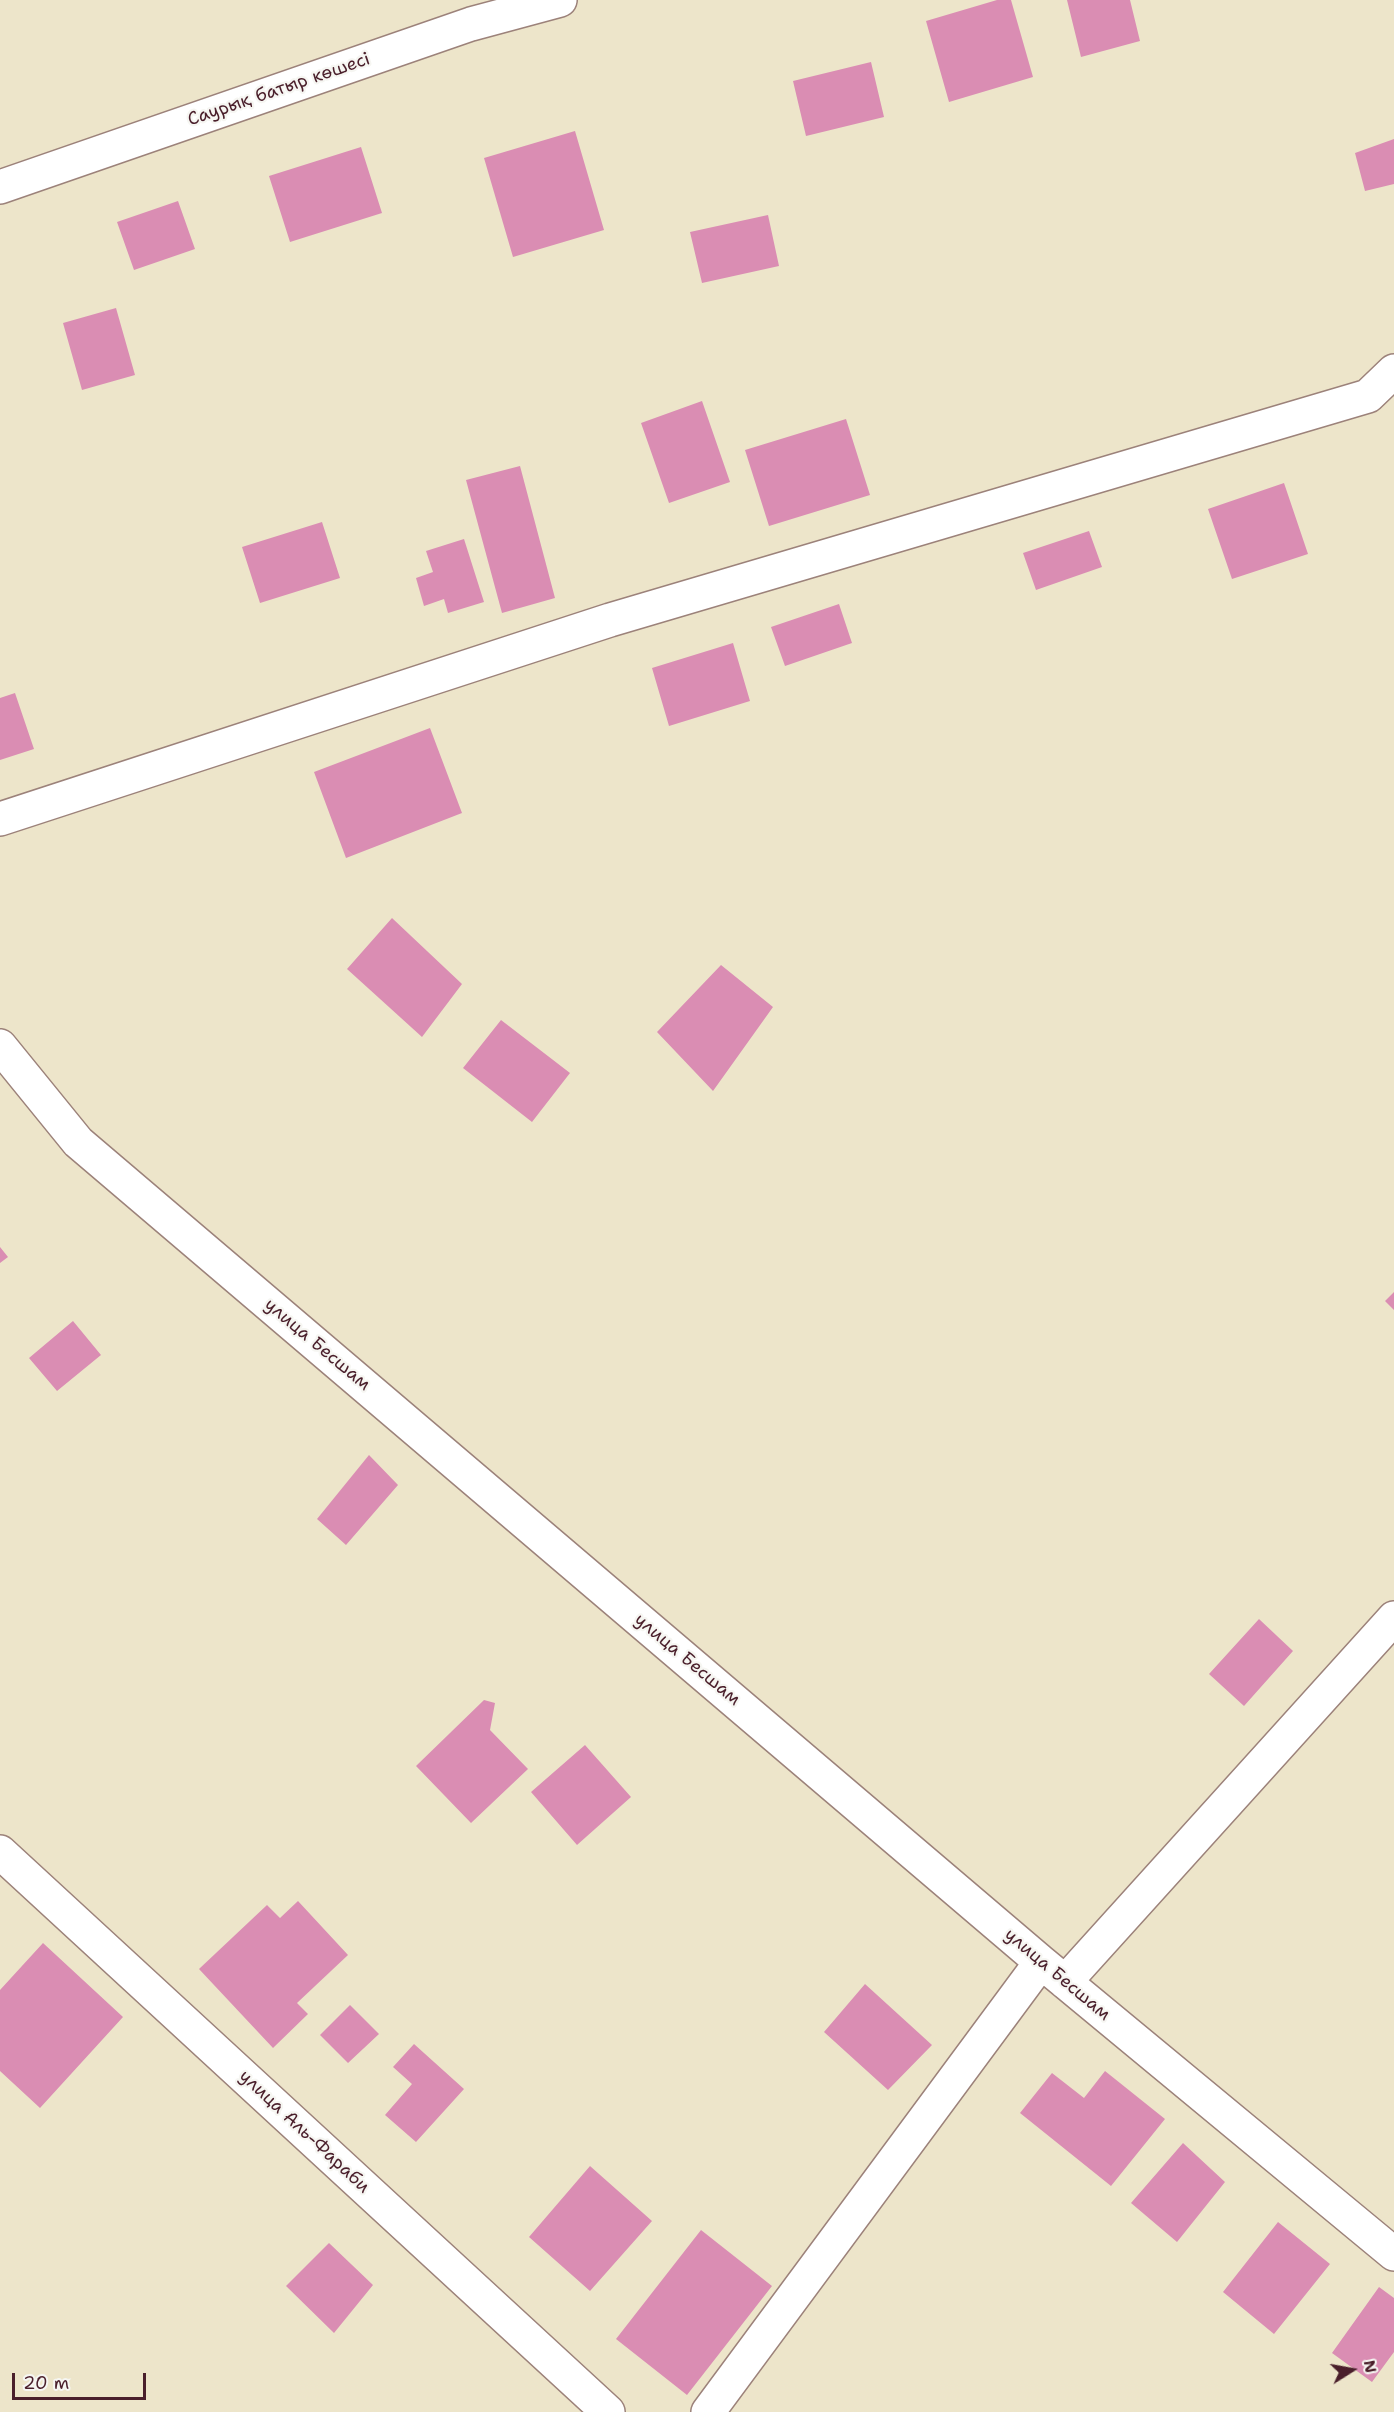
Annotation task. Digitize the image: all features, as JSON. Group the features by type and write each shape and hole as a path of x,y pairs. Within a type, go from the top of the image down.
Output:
{"street":[{"name":"Саурық батыр көшесі","path":"0,187 471,24 560,0"},
{"path":"0,819 610,620 1368,396 1394,371"},
{"name":"улица Бесшам","path":"0,1046 78,1142 1053,1972 1394,2254"},
{"path":"708,2412 1053,1972 1394,1618"},
{"name":"улица Аль-Фараби","path":"0,1852 608,2412"}],"building":[{"path":"997,0 1011,0 1033,77 949,102 926,21"},
{"path":"1067,0 1130,0 1140,41 1081,57"},
{"path":"871,62 884,117 806,136 793,81"},
{"path":"575,131 604,230 513,257 484,158"},
{"path":"1394,139 1394,184 1365,191 1355,153"},
{"path":"361,147 382,213 290,242 269,176"},
{"path":"178,201 195,249 134,270 117,222"},
{"path":"768,215 779,266 702,283 690,232"},
{"path":"116,308 135,375 82,390 63,323"},
{"path":"702,401 730,482 669,503 641,423"},
{"path":"846,419 870,495 769,526 745,450"},
{"path":"520,466 555,598 502,613 466,480"},
{"path":"1284,483 1308,554 1232,579 1208,509"},
{"path":"322,522 340,578 260,603 242,547"},
{"path":"1089,531 1102,567 1036,590 1023,553"},
{"path":"464,539 484,602 448,613 444,599 424,606 416,578 433,572 426,551"},
{"path":"839,604 852,643 785,666 771,627"},
{"path":"733,643 750,701 669,726 652,668"},
{"path":"15,693 34,749 0,760 0,698"},
{"path":"430,728 462,813 346,858 314,772"},
{"path":"392,918 462,984 422,1037 347,969"},
{"path":"721,965 773,1007 713,1091 657,1032"},
{"path":"501,1020 570,1073 532,1122 463,1068"},
{"path":"0,1247 8,1257 0,1263"},
{"path":"1394,1292 1394,1310 1385,1301"},
{"path":"73,1321 101,1355 57,1391 29,1358"},
{"path":"369,1455 398,1485 346,1545 317,1519"},
{"path":"1259,1619 1293,1651 1244,1706 1209,1674"},
{"path":"484,1700 495,1703 490,1730 528,1769 471,1823 416,1766"},
{"path":"585,1745 631,1797 577,1845 531,1792"},
{"path":"298,1901 348,1955 297,2003 308,2014 273,2048 199,1969 267,1905 280,1918"},
{"path":"43,1943 123,2017 40,2108 0,2071 0,1990"},
{"path":"865,1984 932,2045 888,2090 824,2032"},
{"path":"350,2005 379,2034 348,2063 320,2035"},
{"path":"414,2044 464,2089 416,2142 385,2115 412,2084 393,2067"},
{"path":"1105,2071 1165,2119 1111,2186 1020,2113 1052,2073 1084,2098"},
{"path":"1183,2143 1225,2182 1177,2242 1131,2203"},
{"path":"590,2166 652,2221 590,2291 529,2237"},
{"path":"1278,2222 1330,2264 1274,2334 1223,2292"},
{"path":"701,2230 772,2286 687,2395 616,2339"},
{"path":"329,2243 373,2285 334,2333 286,2286"},
{"path":"1379,2287 1394,2298 1394,2352 1372,2382 1332,2353"}]}
